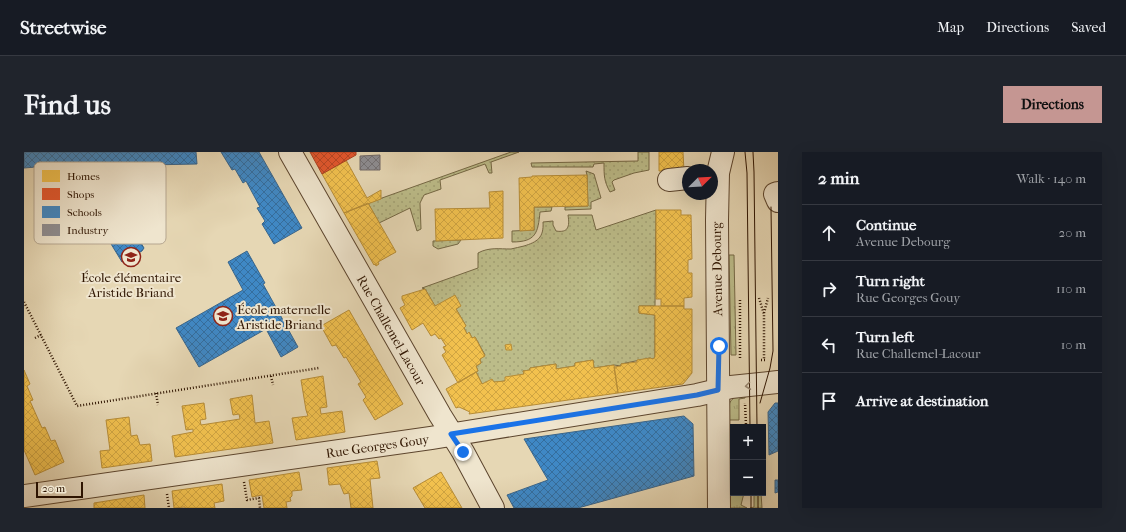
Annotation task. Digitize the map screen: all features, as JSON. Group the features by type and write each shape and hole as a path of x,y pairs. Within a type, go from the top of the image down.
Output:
{"street":[{"name":"Rue Challemel-Lacour","path":"290,152 451,434 463,452 493,508"},
{"name":"Avenue Debourg","path":"710,152 713,164"},
{"name":"Avenue Debourg","path":"718,165 723,152"},
{"name":"Avenue Debourg","path":"716,200 719,508"},
{"name":"Rue Georges Gouy","path":"26,498 451,434 697,395 718,390 778,382"}],"path":[{"path":"759,298 764,314"},
{"path":"764,360 764,314 768,298"},
{"path":"740,300 740,360"},
{"path":"24,302 77,406 319,368"},
{"path":"35,338 41,335"},
{"path":"272,376 273,386"},
{"path":"156,393 158,405"},
{"path":"729,426 746,426 745,402"},
{"path":"244,478 247,500 259,498 260,508"},
{"path":"166,490 169,508"}],"green space":[{"path":"511,152 519,152 491,162 492,173 489,173 485,164 440,180 441,189 424,195 420,203 421,229 417,231 410,208 379,223 368,203"},
{"path":"638,152 649,152 649,170 634,173 614,180 612,182 615,190 610,192 605,178 604,163 594,164 593,167 532,167 531,163 638,161"},
{"path":"586,171 594,174 601,198 591,202 591,209 565,210 565,207 588,206"},
{"path":"534,207 552,207 551,211 540,212 537,231 531,238 520,242 512,242 512,231 534,230"},
{"path":"656,210 655,306 639,306 639,313 655,315 655,357 653,359 650,358 621,364 621,366 614,365 594,368 593,360 575,363 575,366 556,369 556,364 530,368 530,370 523,371 524,374 505,381 482,384 476,372 478,371 476,366 481,363 480,359 485,355 475,337 472,338 469,332 467,334 464,328 466,326 456,309 460,306 435,306 425,289 422,288 478,268 478,253 482,251 511,249 533,243 541,236 543,222 553,221 556,231 563,231 566,230 569,223 568,215 592,215 596,230"},
{"path":"461,240 458,244 438,249 433,246 433,241"},
{"path":"729,255 734,255 736,355 731,355"},
{"path":"745,392 745,398 739,399 739,420 728,420 730,402 735,397"},
{"path":"729,431 730,431 730,460"},
{"path":"730,496 743,496 741,505 747,508 730,508"},
{"path":"754,496 761,496 762,508 750,508 754,507"}],"building: Homes":[{"path":"659,152 683,152 684,164 682,164 682,171 659,171"},
{"path":"346,160 367,198 381,190 381,199 344,213 322,174"},
{"path":"587,175 588,206 534,207 534,230 520,231 519,178 532,176"},
{"path":"503,191 503,238 436,241 435,209 490,208 489,192"},
{"path":"368,203 396,252 378,262 379,264 376,266 344,213"},
{"path":"656,210 681,210 681,215 691,215 692,259 688,260 688,273 692,273 692,297 684,298 684,306 661,306 661,299 656,299"},
{"path":"425,289 435,306 455,295 461,306 456,309 466,326 464,328 467,334 469,332 472,338 475,337 485,356 480,359 481,363 476,366 478,371 458,383 442,355 446,352 443,347 446,346 441,338 439,339 435,334 431,336 423,323 412,330 400,308 405,305 402,296"},
{"path":"639,306 684,306 684,309 692,309 692,373 683,384 618,393 614,367 621,366 621,364 637,362 637,360 653,359 655,357 655,315 639,313"},
{"path":"349,310 403,404 375,420 363,400 366,397 358,384 361,382 346,357 344,358 336,345 332,346 321,326"},
{"path":"511,344 512,350 506,350 505,345"},
{"path":"593,360 594,368 614,365 618,393 469,414 470,412 459,407 456,408 446,389 476,372 482,384 492,379 494,382 505,381 505,377 524,374 523,371 530,370 530,368 556,364 556,369 575,366 575,363"},
{"path":"24,370 30,384 27,386 33,400 30,401 42,428 45,427 51,441 55,440 64,462 35,475 24,450"},
{"path":"323,376 327,407 320,408 321,414 342,411 345,432 296,440 292,418 308,416 301,380"},
{"path":"252,395 255,423 269,421 273,443 175,457 172,436 193,432 193,429 186,430 182,406 204,403 206,419 200,420 201,425 240,419 239,414 233,415 230,399"},
{"path":"129,417 131,436 137,435 140,445 150,444 152,461 102,468 100,451 110,450 106,420"},
{"path":"377,461 380,478 370,479 373,508 351,508 349,493 344,494 340,484 329,485 327,468"},
{"path":"299,472 302,490 292,491 292,496 290,498 291,501 286,502 287,508 264,508 262,495 252,497 249,480"},
{"path":"441,472 462,508 425,508 413,488"},
{"path":"222,484 224,501 214,503 215,508 174,508 172,491"},
{"path":"144,495 145,508 94,508 94,503"}],"building: Shops":[{"path":"310,152 356,152 356,155 322,174"}],"building: Schools":[{"path":"24,152 196,152 197,164 166,165 166,162 34,162 34,167 24,168"},
{"path":"221,152 259,152 302,228 274,244 262,224 265,221 257,208 260,207 246,181 243,183 235,169 232,170"},
{"path":"111,244 142,244 144,248 142,251 122,262"},
{"path":"247,251 265,283 263,284 298,347 281,357 266,329 199,367 176,328 243,290 228,262"},
{"path":"775,403 778,403 778,451 769,455 768,412"},
{"path":"684,416 693,424 694,476 578,508 514,508 507,495 548,480 524,439"},
{"path":"775,480 778,480 778,492 775,493"}],"building: Industry":[{"path":"380,155 380,170 360,170 360,156"}],"tram line":[{"path":"745,152 747,173 750,424"},
{"path":"753,152 757,424"},
{"path":"760,403 770,368 773,351 771,207"},
{"path":"751,496 751,508"},
{"path":"758,496 758,508"}],"place":[{"name":"École élémentaire Aristide Briand","path":"131,257"},
{"name":"École maternelle Aristide Briand","path":"223,316"}],"route":[{"path":"463,452 451,434 697,395 718,390 719,346"}]}
